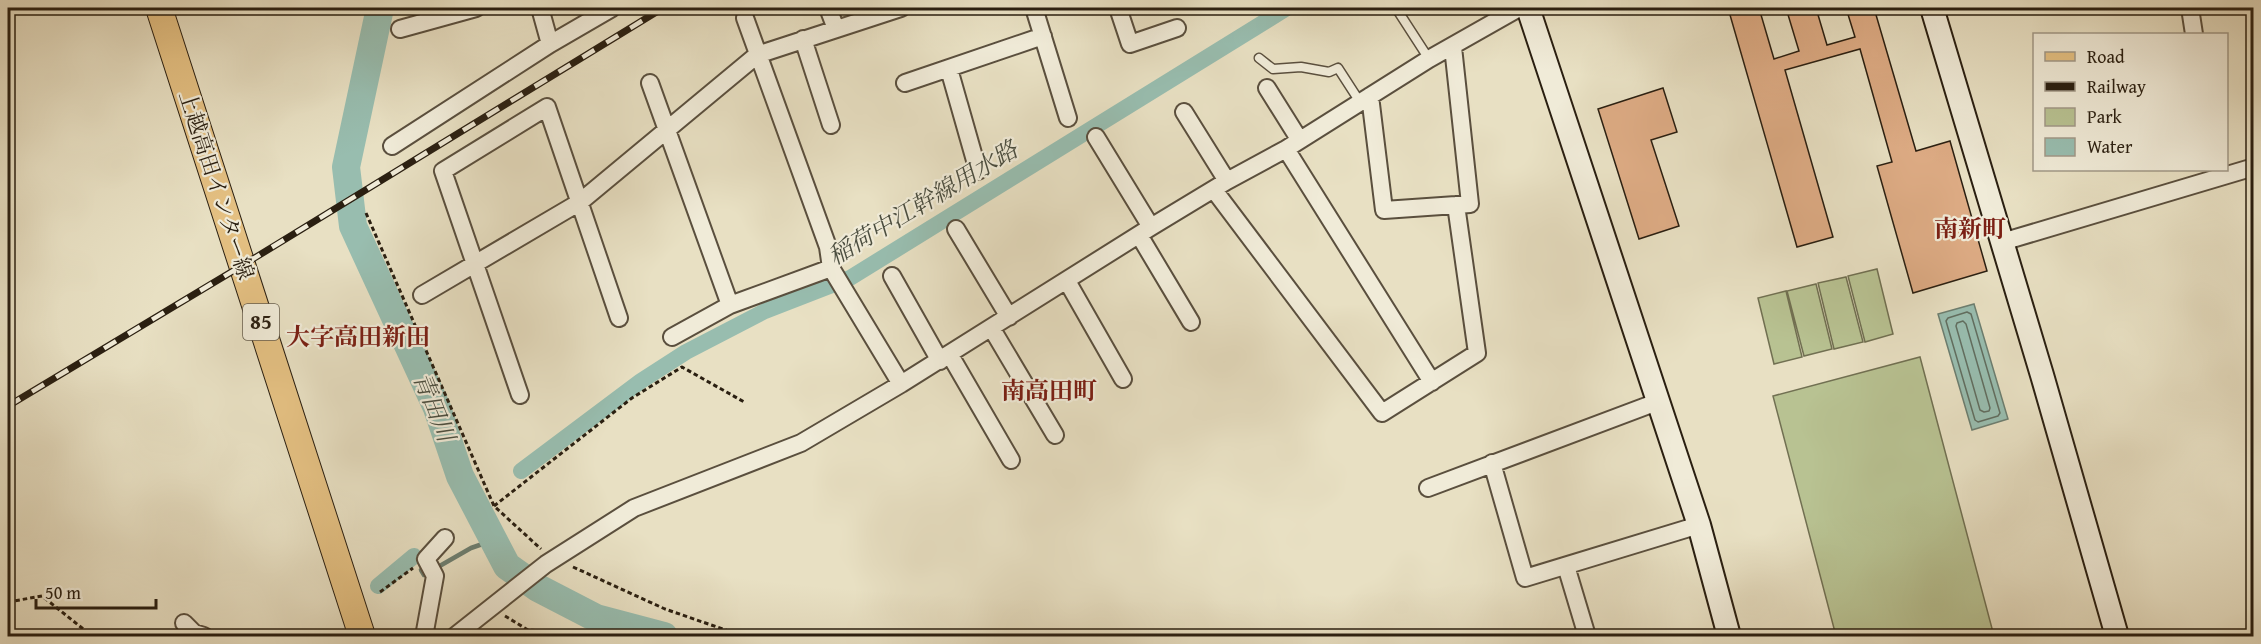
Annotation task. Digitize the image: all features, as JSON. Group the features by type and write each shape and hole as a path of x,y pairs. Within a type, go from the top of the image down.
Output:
{"main road":[{"name":"上越高田インター線","path":"159,8 362,636"}],"street":[{"path":"400,29 476,8"},
{"path":"540,8 550,44"},
{"path":"392,146 550,44 612,8"},
{"path":"828,8 836,28"},
{"path":"422,295 580,202 757,55 901,8"},
{"path":"1034,8 1068,118"},
{"path":"1118,8 1130,44 1177,28"},
{"path":"455,636 550,561 634,508 801,443 945,358 1145,231 1429,59 1520,8"},
{"path":"1528,8 1699,525 1729,636"},
{"path":"1932,8 2042,375 2116,636"},
{"path":"2190,8 2194,33"},
{"path":"745,18 828,247 831,268 901,384"},
{"path":"905,83 1042,36"},
{"path":"803,39 831,124"},
{"path":"1365,99 1384,210 1470,204 1453,47"},
{"path":"949,69 978,171"},
{"path":"650,83 730,305"},
{"path":"1268,88 1292,144 1432,382"},
{"path":"520,395 443,171 548,106 619,318"},
{"path":"1184,112 1220,186 1383,413 1477,353 1456,205"},
{"path":"1096,137 1191,322"},
{"path":"2002,242 2215,174 2253,167"},
{"path":"956,229 1009,317"},
{"path":"672,337 730,305 831,268"},
{"path":"892,276 1011,460"},
{"path":"1067,281 1123,379"},
{"path":"992,329 1055,435"},
{"path":"1428,488 1657,402"},
{"path":"1492,463 1525,578 1699,525"},
{"path":"429,636 425,631 430,566 445,538"},
{"path":"1566,566 1587,636"},
{"path":"184,623 194,633 204,636"}],"lane":[{"path":"1396,8 1429,59"},
{"path":"1259,58 1273,69 1301,67 1329,72 1338,68 1365,99"}],"path":[{"path":"366,213 494,506 545,553 550,561 665,609 743,636"},
{"path":"494,506 632,398 682,367 746,404"},
{"path":"380,592 430,566"},
{"path":"8,602 42,596 92,636"},
{"path":"494,607 528,630 548,631 564,636"}],"green space":[{"path":"1877,269 1893,334 1865,342 1848,276"},
{"path":"1846,277 1863,342 1834,349 1818,283"},
{"path":"1816,284 1832,349 1804,356 1787,291"},
{"path":"1786,291 1802,357 1774,364 1758,298"},
{"path":"1920,357 1994,636 1836,636 1773,396"}],"water":[{"path":"1974,304 2008,419 1972,430 1938,314"}],"building":[{"path":"1728,8 1759,8 1774,59 1799,51 1786,8 1816,8 1827,45 1855,37 1846,8 1874,8 1916,151 1950,141 1987,271 1913,293 1877,166 1892,162 1860,49 1785,70 1833,237 1797,247"},
{"path":"1663,88 1677,132 1651,140 1679,226 1639,239 1598,109"}],"waterway":[{"name":"青田川","path":"380,8 346,167 353,226 437,408 460,476 507,566 538,588 596,618 664,636"},
{"name":"稲荷中江幹線用水路","path":"521,471 641,381 686,352 765,311 850,278 1287,8"},
{"path":"421,570 424,575 471,548 494,540"},
{"name":"稲荷中江幹線用水路","path":"414,556 416,560"},
{"name":"稲荷中江幹線用水路","path":"378,586 414,556"}],"railway":[{"path":"8,406 663,8"}],"district":[{"name":"南新町","path":"1970,229"},
{"name":"大字高田新田","path":"358,337"},
{"name":"南高田町","path":"1049,391"}]}
